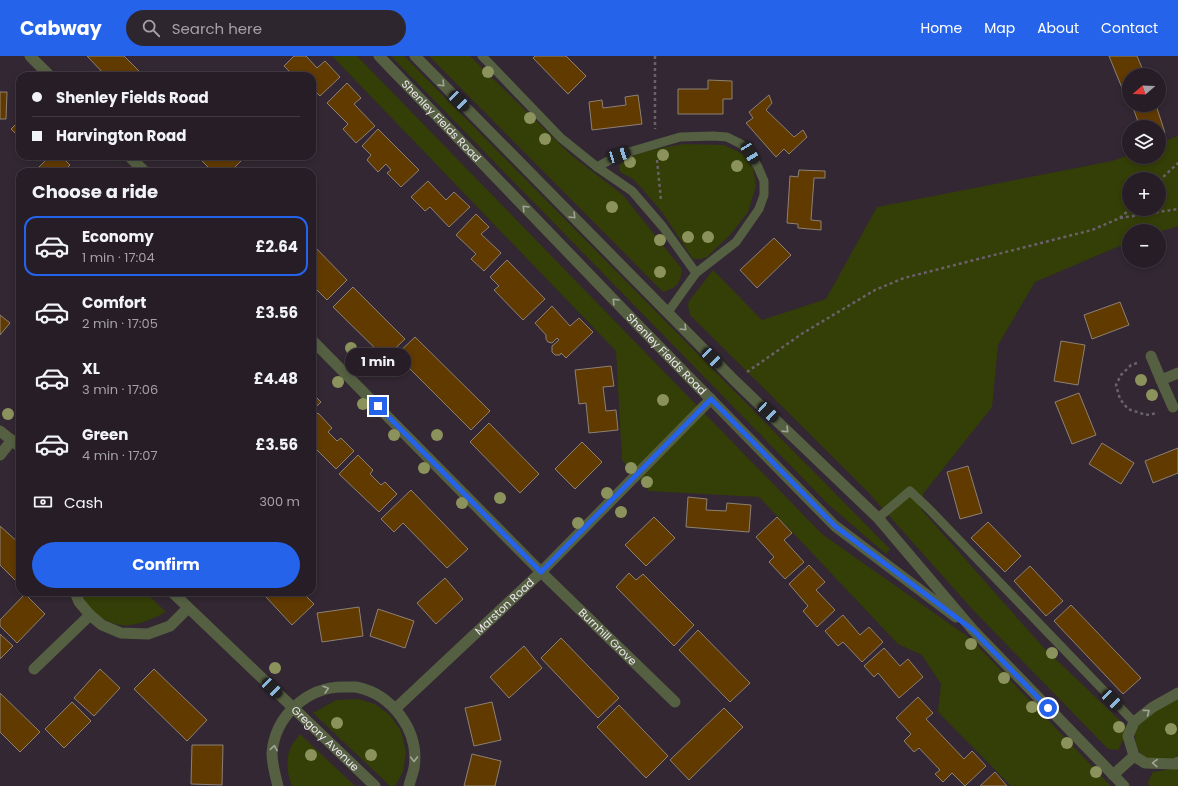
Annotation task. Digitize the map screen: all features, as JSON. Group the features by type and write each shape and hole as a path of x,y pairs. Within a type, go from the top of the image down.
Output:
{"street":[{"path":"30,56 46,72"},
{"name":"Shenley Fields Road","path":"379,56 638,325 835,526 973,630"},
{"name":"Shenley Fields Road","path":"415,56 735,380 878,518 973,630 1124,786"},
{"path":"133,160 141,168"},
{"name":"Burnhill Grove","path":"316,344 541,572 675,702"},
{"path":"1151,356 1173,407"},
{"path":"1161,380 1178,373"},
{"name":"Marston Road","path":"395,709 541,572 711,399"},
{"path":"0,431 16,444 0,455"},
{"path":"77,596 79,602 90,615 102,625 121,632 148,634 170,626 188,608"},
{"name":"Gregory Avenue","path":"176,596 375,786"},
{"path":"34,669 90,615"},
{"path":"278,786 273,770 272,753 282,721 293,708 310,694 332,687 355,687 377,695 395,709 407,726 414,746 414,768 409,786"},
{"path":"1177,764 1145,763 1134,756 1128,736 1134,722 1153,708 1178,693"},
{"path":"1113,775 1134,756"}],"lane":[{"path":"482,56 561,138 597,167 632,191 663,227 696,273"},
{"path":"597,167 619,155 680,137 713,136 727,137 741,144 750,153 758,167 764,181 764,195 759,209 736,242 696,273 668,312"},
{"path":"878,518 910,491 930,509 1134,722"}],"path":[{"path":"655,56 655,144 663,227"},
{"path":"1166,174 1178,163"},
{"path":"735,380 802,333 875,290 904,278 1092,230 1120,218 1178,209"},
{"path":"1151,356 1130,365 1121,375 1116,385 1120,399 1128,409 1146,415 1165,412 1173,407"}],"green space":[{"path":"332,56 357,56 822,534 971,639 1111,786 1011,786 938,712 941,684 922,655 898,644 759,497 649,491 622,460 616,351"},
{"path":"391,56 404,56 890,549 886,554 829,505"},
{"path":"429,56 470,56 571,155 623,195 682,269 679,282 672,288 663,292"},
{"path":"1178,136 1178,226 1166,230 1166,224 1122,224 1122,245 1035,282 998,345 992,407 923,494 921,509 1043,647 1129,729 1118,750 1108,749 974,611 867,491 690,315 688,306 689,301 713,270 762,320 826,299 877,207 1112,161 1122,157 1122,164 1166,164 1166,140"},
{"path":"683,144 724,145 743,154 753,168 756,186 748,212 730,235 707,257 701,259 693,259 662,212 633,179 620,172 619,166 624,161 640,154"},
{"path":"82,596 149,596 166,612 141,623 124,625 116,624 99,616 85,602"},
{"path":"1178,695 1178,755 1173,759 1147,760 1137,749 1134,731 1141,722"},
{"path":"358,699 375,704 390,715 401,731 406,752 403,772 395,786 390,786 313,713 336,700"},
{"path":"300,734 355,786 292,786 287,761 291,747"},
{"path":"1176,768 1178,769 1178,786 1149,786 1148,782 1153,772"}],"building":[{"path":"87,56 124,56 140,72 102,72"},
{"path":"294,56 306,56 317,68 325,61 340,77 320,96 316,92 316,72 290,72 284,66"},
{"path":"535,56 566,56 586,76 568,94 533,58"},
{"path":"1109,56 1137,56 1142,68 1122,68 1122,88"},
{"path":"708,80 732,81 732,99 723,99 723,114 678,114 678,89 708,89"},
{"path":"347,83 361,98 354,104 375,126 356,143 343,129 348,124 327,103"},
{"path":"0,92 7,92 6,119 0,119"},
{"path":"638,95 642,124 592,130 589,102 602,100 603,108 626,105 625,97"},
{"path":"769,95 772,103 766,110 794,137 803,130 807,137 789,154 784,149 776,157 746,123 753,118 749,112"},
{"path":"1135,112 1158,112 1161,120 1137,120"},
{"path":"16,124 16,134 11,129"},
{"path":"378,129 419,170 401,187 387,173 391,170 386,164 378,172 367,160 371,155 362,146"},
{"path":"46,160 65,160 70,165 67,168 38,168"},
{"path":"201,160 242,160 234,168 209,168"},
{"path":"799,170 825,171 825,178 814,178 811,220 821,221 821,230 798,228 798,224 787,223 790,176 798,177"},
{"path":"428,181 446,200 454,192 470,207 449,227 430,207 425,211 411,197"},
{"path":"476,214 489,227 481,234 501,253 484,271 471,259 476,254 456,235"},
{"path":"774,238 791,255 757,288 740,270"},
{"path":"316,248 347,280 327,300 316,289"},
{"path":"507,260 545,299 523,320 494,290 499,286 490,277"},
{"path":"353,287 405,339 385,358 333,307"},
{"path":"1120,302 1129,325 1092,339 1084,315"},
{"path":"552,306 570,326 579,318 593,332 566,358 561,353 560,355 555,355 552,352 552,346 559,340 557,338 552,343 548,342 546,335 535,323"},
{"path":"0,315 10,323 0,335"},
{"path":"415,337 490,411 471,430 396,355"},
{"path":"1061,341 1085,345 1078,385 1054,381"},
{"path":"611,366 614,386 603,387 606,411 616,410 618,430 589,433 586,403 579,404 575,370"},
{"path":"1079,393 1096,435 1072,444 1055,402"},
{"path":"316,397 321,402 316,407"},
{"path":"318,413 332,428 328,432 337,441 341,438 354,451 336,469 316,449 316,415"},
{"path":"489,423 539,474 520,493 470,442"},
{"path":"582,442 602,462 575,489 555,469"},
{"path":"1102,443 1134,463 1121,484 1089,464"},
{"path":"1178,448 1178,473 1153,483 1145,461"},
{"path":"358,455 373,470 370,474 381,485 385,482 397,494 379,512 339,474"},
{"path":"968,466 982,513 960,519 947,472"},
{"path":"411,490 468,549 447,568 403,523 394,532 381,519"},
{"path":"688,497 707,499 706,510 726,511 727,503 751,505 749,532 686,527"},
{"path":"654,517 675,538 646,566 625,545"},
{"path":"777,517 792,533 784,540 804,562 785,579 769,562 774,557 756,537"},
{"path":"988,522 1021,556 1005,572 971,538"},
{"path":"0,526 16,540 16,579 15,580 0,565"},
{"path":"809,565 825,582 816,590 835,610 817,627 803,611 808,606 789,584"},
{"path":"1030,566 1063,601 1046,616 1014,581"},
{"path":"629,573 636,580 643,574 694,625 674,646 616,587"},
{"path":"445,578 463,599 436,624 417,603"},
{"path":"23,596 27,596 45,614 17,643 0,626 0,620"},
{"path":"306,596 314,604 292,625 266,597"},
{"path":"1071,605 1141,678 1123,694 1054,621"},
{"path":"359,607 363,636 322,642 317,613"},
{"path":"378,609 414,621 405,648 370,636"},
{"path":"843,615 860,635 869,627 883,642 862,662 843,642 838,646 825,631"},
{"path":"698,630 750,683 730,702 679,650"},
{"path":"0,634 13,646 0,659"},
{"path":"561,638 619,698 598,718 541,658"},
{"path":"524,646 542,668 509,698 490,677"},
{"path":"884,648 900,666 908,659 923,677 899,698 878,673 874,677 864,666"},
{"path":"100,669 120,688 94,716 74,698"},
{"path":"154,669 207,720 187,741 134,689"},
{"path":"0,693 40,732 20,752 0,732"},
{"path":"918,697 933,713 926,719 964,759 972,751 986,766 965,786 952,773 943,782 935,774 940,770 919,748 914,752 904,741 911,734 896,718"},
{"path":"72,702 91,721 64,748 45,729"},
{"path":"492,702 501,740 474,746 465,708"},
{"path":"619,705 668,756 646,778 597,727"},
{"path":"724,708 743,727 689,780 670,760"},
{"path":"192,745 223,745 222,785 191,784"},
{"path":"472,754 501,761 495,786 464,786"},
{"path":"995,772 1007,786 980,786"}],"route":[{"path":"378,406 541,572 711,399 835,526 973,630 1048,708"}]}
